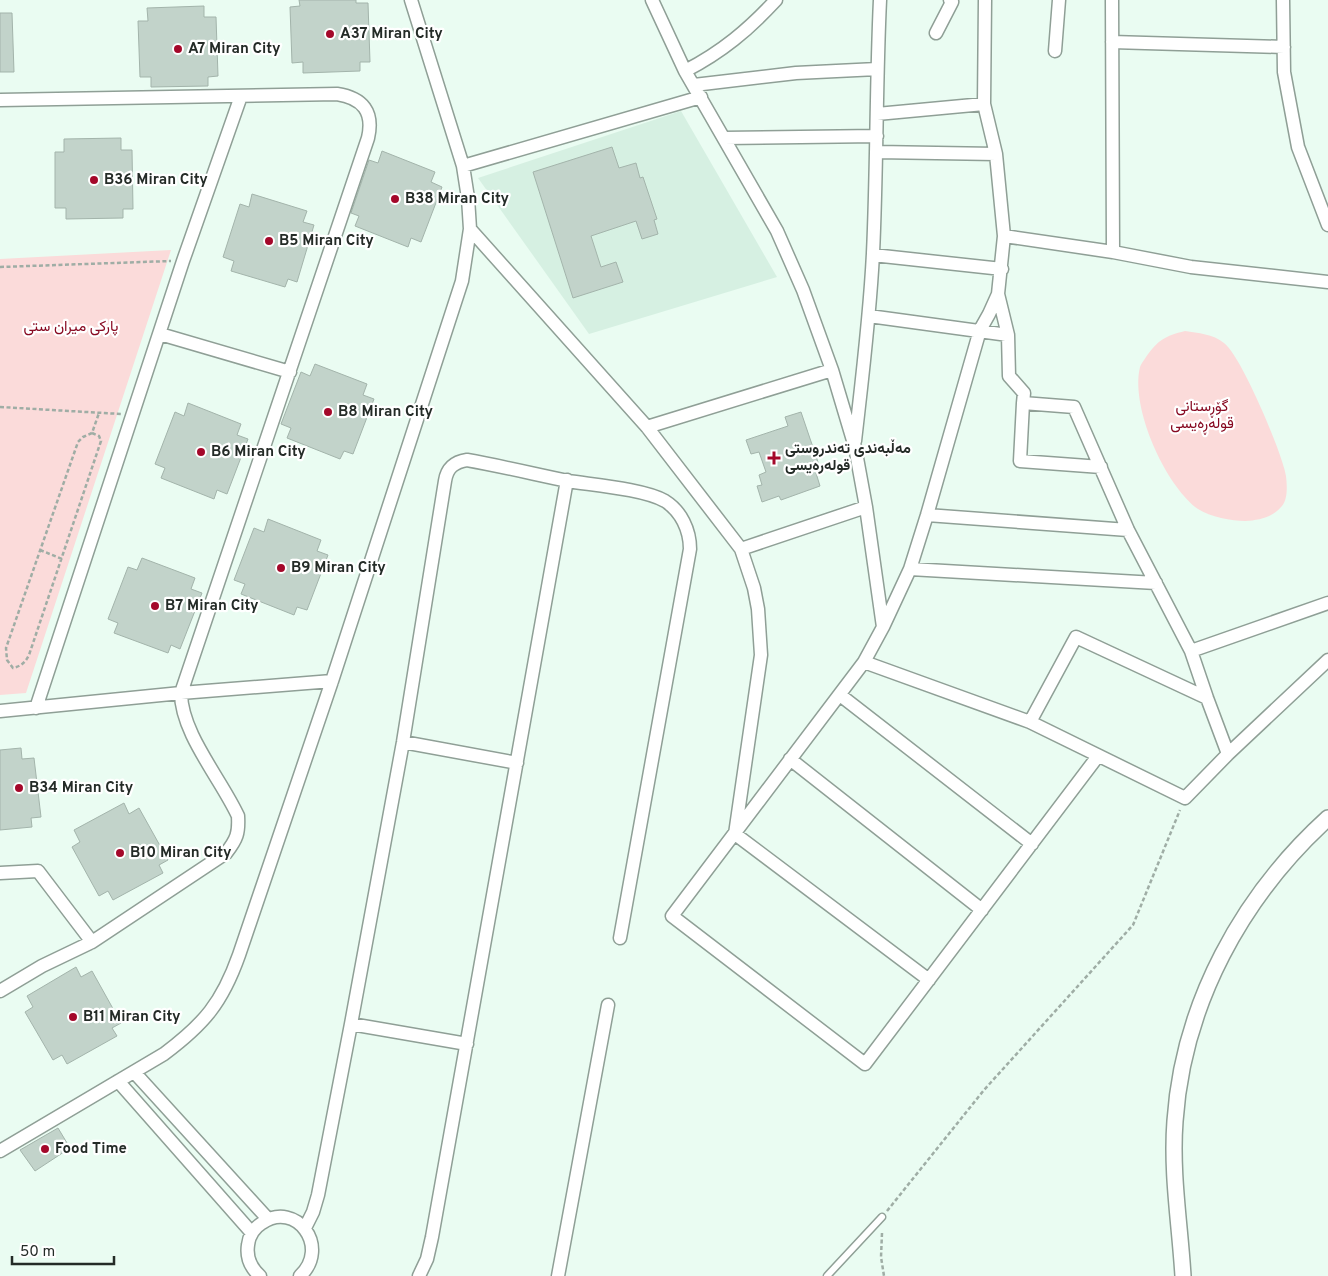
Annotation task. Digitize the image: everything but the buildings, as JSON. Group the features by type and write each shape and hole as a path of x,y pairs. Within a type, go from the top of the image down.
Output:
{"street":[{"path":"0,1151 164,1054 187,1037 217,1004 230,980 332,681 462,281 470,229 463,166 411,0"},
{"path":"652,0 685,70 777,231 803,290 832,370 855,447 866,507 883,627"},
{"path":"685,70 708,59 729,45 776,0"},
{"path":"855,447 869,316 873,255 880,0"},
{"path":"936,33 952,2 950,0"},
{"path":"985,0 984,104 996,154 1004,236 1002,269 998,294 980,330 910,569 883,627 864,662 672,916 865,1064 1098,756"},
{"path":"1056,51 1059,0"},
{"path":"1112,0 1113,252"},
{"path":"1282,0 1284,72 1298,147 1328,225"},
{"path":"1112,42 1284,47"},
{"path":"694,85 750,77 877,69"},
{"path":"0,100 337,94 350,96 361,103 368,113 371,126 181,693 182,711 189,728 238,816 239,829 235,842 226,853 92,942 42,966 0,991"},
{"path":"36,708 183,261 241,96"},
{"path":"463,166 701,97"},
{"path":"877,114 984,104"},
{"path":"724,138 877,136"},
{"path":"876,152 996,154"},
{"path":"470,229 647,427 742,549 754,588 758,609 761,655 734,834"},
{"path":"1004,236 1113,252 1191,267 1328,282"},
{"path":"873,255 1002,269"},
{"path":"998,294 1008,335 1009,376 1024,393 1020,461 1101,467"},
{"path":"869,316 1008,335"},
{"path":"160,334 290,372"},
{"path":"647,427 832,370"},
{"path":"1023,403 1074,407 1128,530 1191,651 1228,754"},
{"path":"305,1228 313,1212 318,1195 351,1024 403,742 446,473 459,461 467,460 660,498 672,507 689,533 690,549 620,938"},
{"path":"418,1276 427,1259 431,1243 567,480"},
{"path":"742,549 866,507"},
{"path":"927,515 1128,530"},
{"path":"910,569 1156,583"},
{"path":"1191,651 1328,603"},
{"path":"1030,722 1076,637 1207,698"},
{"path":"864,662 1030,722 1185,798 1228,754 1328,660"},
{"path":"0,711 181,693 332,681"},
{"path":"840,695 1032,844"},
{"path":"403,742 516,763"},
{"path":"790,759 982,910"},
{"path":"1184,1276 1176,1193 1174,1148 1178,1094 1188,1044 1200,1006 1216,967 1235,931 1254,901 1276,873 1296,849 1328,818"},
{"path":"734,834 929,980"},
{"path":"0,873 38,871 92,942"},
{"path":"558,1276 608,1004"},
{"path":"351,1024 466,1044"},
{"path":"134,1072 268,1219"},
{"path":"118,1082 252,1233"},
{"path":"260,1276 249,1260 248,1246 252,1233 259,1225 268,1219 275,1218 294,1220 305,1228 313,1247 309,1273"}],"lane":[{"path":"827,1276 882,1217"}],"path":[{"path":"0,267 183,261"},
{"path":"0,407 133,414"},
{"path":"92,433 99,436 101,441 30,656 20,667 13,668 7,660 6,648 78,442 83,437 92,433 99,413"},
{"path":"40,550 62,559"},
{"path":"884,1276 881,1257 882,1217 984,1090 1133,925 1185,798"}],"shaded area":[{"path":"681,111 777,277 589,334 478,178"}],"green space":[{"name":"پارکی میران ستی","path":"171,250 26,693 0,695 0,259"},
{"name":"گۆڕستانی قولەڕەیسی","path":"1185,331 1210,336 1224,343 1240,366 1260,406 1283,465 1287,492 1284,503 1278,510 1266,517 1240,521 1215,516 1198,509 1186,498 1174,482 1153,444 1140,403 1138,384 1140,367 1150,351 1158,343 1167,337"}],"place":[{"name":"A37 Miran City","path":"330,34"},
{"name":"A7 Miran City","path":"178,49"},
{"name":"B36 Miran City","path":"94,180"},
{"name":"B38 Miran City","path":"395,199"},
{"name":"B5 Miran City","path":"269,241"},
{"name":"B8 Miran City","path":"328,412"},
{"name":"B6 Miran City","path":"201,452"},
{"name":"مەڵبەندی تەندروستی قولەرەیسی","path":"774,458"},
{"name":"B9 Miran City","path":"281,568"},
{"name":"B7 Miran City","path":"155,606"},
{"name":"B34 Miran City","path":"19,788"},
{"name":"B10 Miran City","path":"120,853"},
{"name":"B11 Miran City","path":"73,1017"},
{"name":"Food Time","path":"45,1149"}]}
